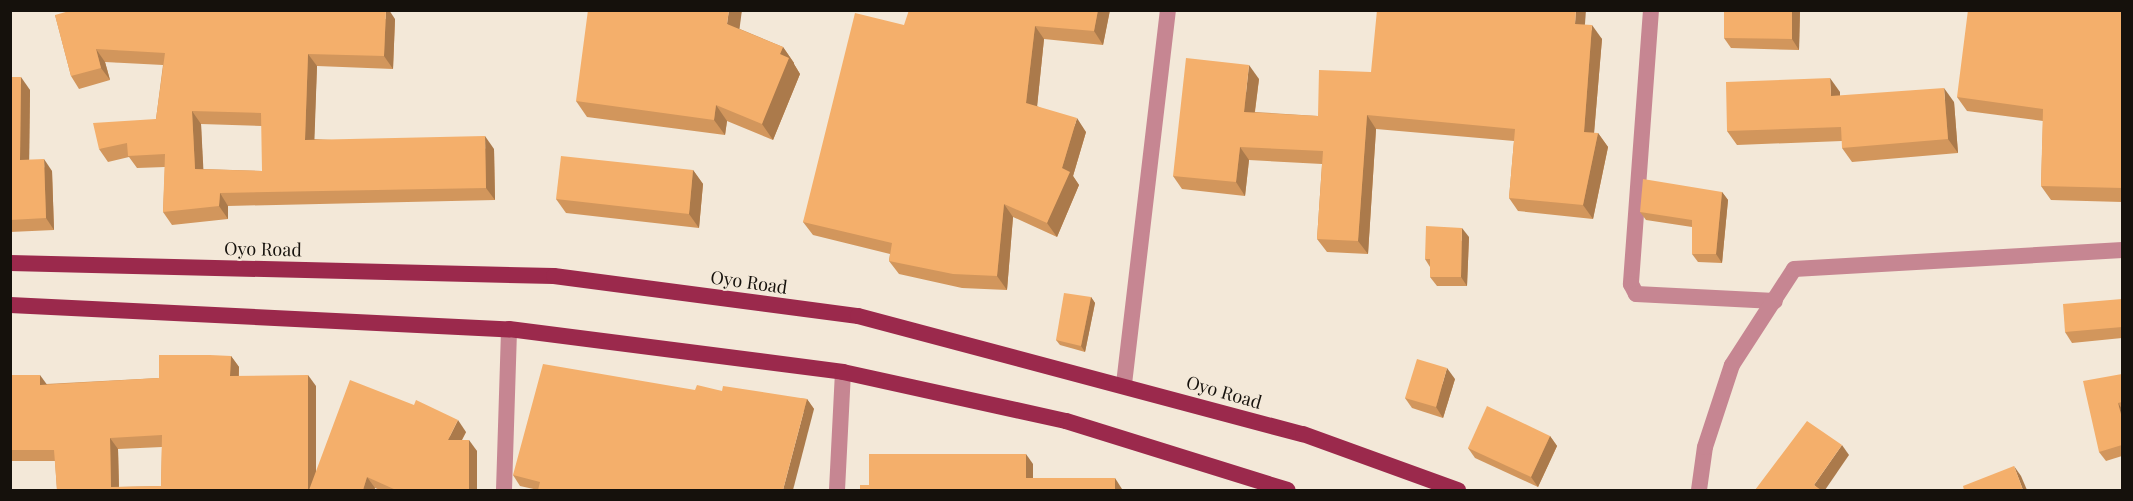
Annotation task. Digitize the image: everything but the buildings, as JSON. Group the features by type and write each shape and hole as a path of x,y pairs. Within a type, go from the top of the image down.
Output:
{"main road":[{"name":"Oyo Road","path":"10,262 554,276 858,316 1124,384 1303,434 1458,490"},
{"path":"10,305 509,329 843,372 1066,421 1288,490"}],"street":[{"path":"1124,384 1168,10"},
{"path":"1651,10 1631,284 1636,294 1775,301"},
{"path":"1699,490 1705,447 1732,365 1794,268 2122,250"},
{"path":"504,490 509,329"},
{"path":"837,490 843,372"}]}
